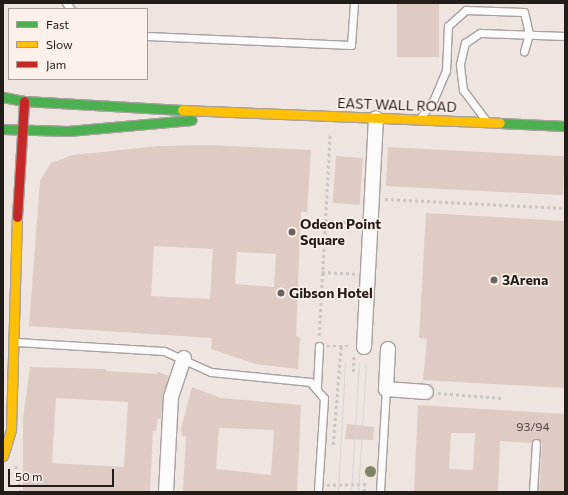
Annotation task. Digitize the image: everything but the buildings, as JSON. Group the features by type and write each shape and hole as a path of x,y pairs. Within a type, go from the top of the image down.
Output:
{"main road":[{"name":"EAST WALL ROAD","path":"3,97 24,101 228,113 565,126"},
{"path":"3,456 11,429 17,295 14,279 21,131 24,101"},
{"name":"EAST WALL ROAD","path":"3,129 21,131 177,123 228,113"},
{"path":"3,320 5,294 14,279"}],"street":[{"path":"359,347 368,275 376,118"},
{"path":"388,348 386,389 426,392"},
{"path":"166,492 171,397 184,358"}],"lane":[{"path":"148,36 351,45 354,3"},
{"path":"419,120 442,84 446,70 448,26 466,10 524,12 529,34 524,51"},
{"path":"488,123 463,90 461,49 471,36 480,34 529,34 565,36"},
{"path":"14,279 26,280"},
{"path":"15,342 164,352 184,358 211,372 301,380 317,386"},
{"path":"318,492 324,398 317,386 319,346"},
{"path":"380,492 386,389"},
{"path":"533,492 537,476 536,443"}],"path":[{"path":"319,346 330,117"},
{"path":"372,198 565,208"},
{"path":"325,221 371,224"},
{"path":"322,272 368,275"},
{"path":"332,453 341,346"},
{"path":"353,372 359,347"},
{"path":"426,392 502,398"},
{"path":"330,477 330,485 366,485 364,492"}],"tram line":[{"path":"338,492 345,362"},
{"path":"351,492 359,363"},
{"path":"358,492 366,364"}],"traffic: fast":[{"path":"3,97 24,101 182,110"},
{"path":"3,129 68,131 192,120"},
{"path":"500,123 565,126"}],"traffic: slow":[{"path":"182,110 500,123"},
{"path":"3,456 11,429 17,217"}],"traffic: jam":[{"path":"17,217 24,101"}],"place":[{"name":"Odeon Point Square","path":"292,232"},
{"name":"3Arena","path":"494,280"},
{"name":"Gibson Hotel","path":"281,293"}]}
